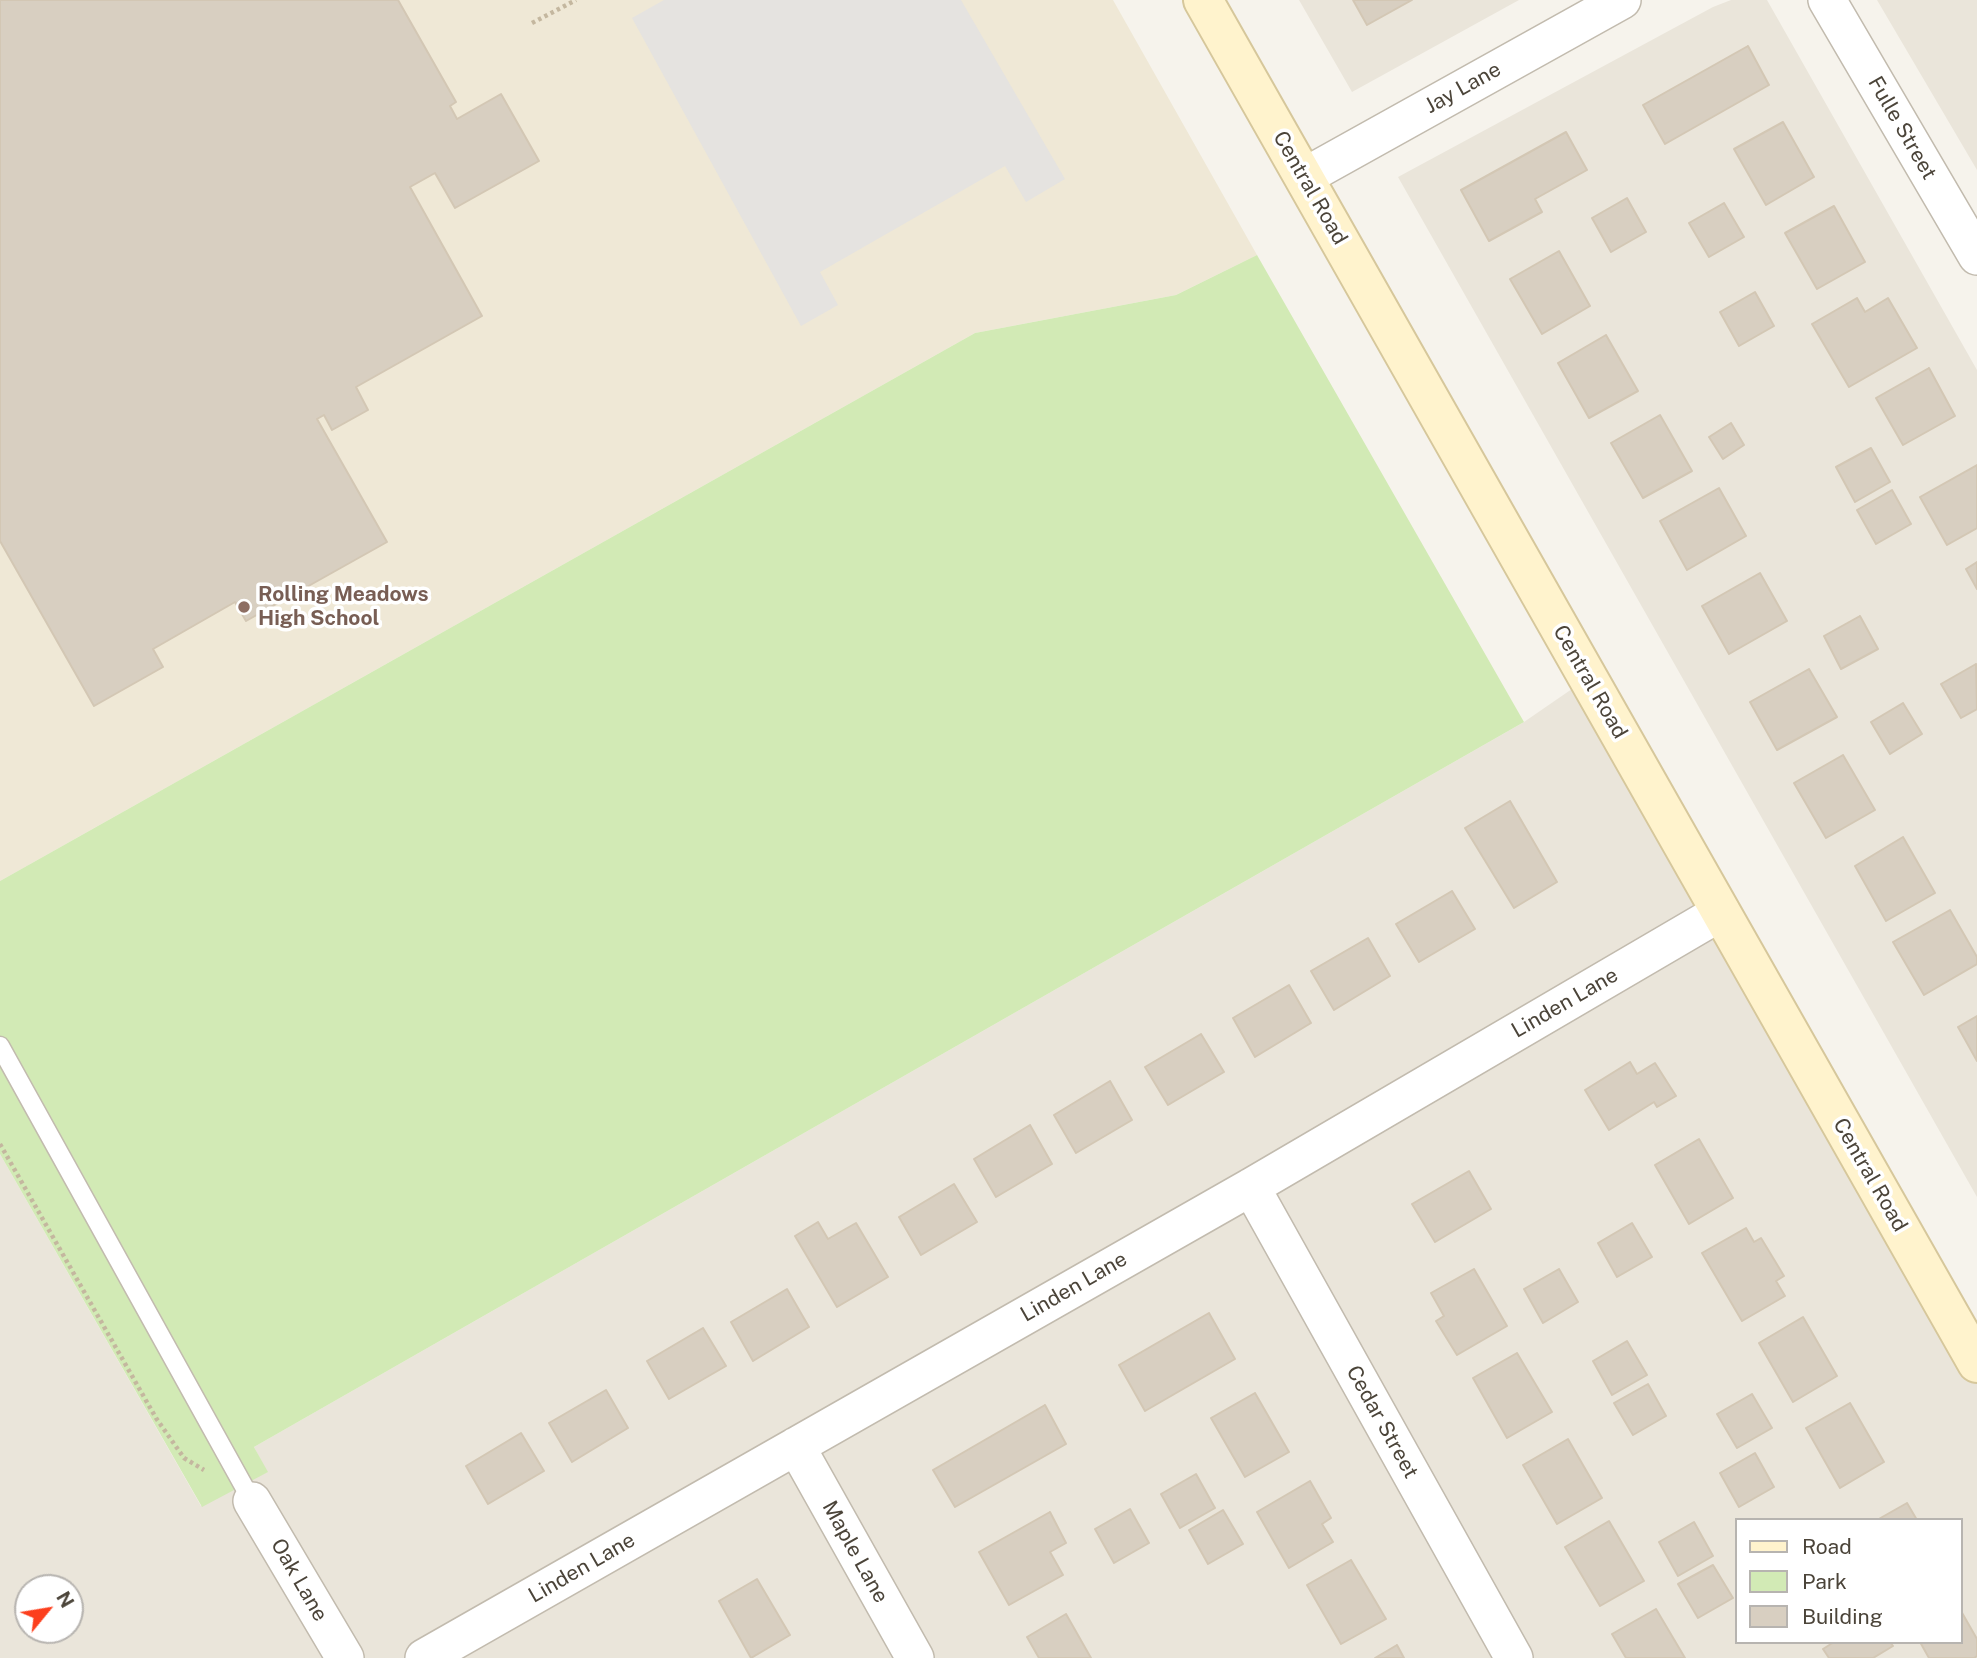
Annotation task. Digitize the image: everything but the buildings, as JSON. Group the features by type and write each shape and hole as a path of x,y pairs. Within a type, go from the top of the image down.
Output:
{"street":[{"name":"Central Road","path":"1203,0 1977,1363"},
{"name":"Jay Lane","path":"1304,177 1622,0"},
{"name":"Fulle Street","path":"1827,0 1977,256"},
{"name":"Linden Lane","path":"425,1658 1251,1187 1721,912"},
{"name":"Cedar Street","path":"1251,1187 1514,1658"},
{"name":"Maple Lane","path":"796,1446 915,1658"},
{"name":"Oak Lane","path":"252,1501 345,1658"}],"lane":[{"path":"0,1046 252,1501"}],"path":[{"path":"532,23 576,0"},
{"path":"0,1144 156,1418 184,1458 252,1501"}],"shaded area":[{"name":"Rolling Meadows High School","path":"0,0 1113,0 1257,255 1176,295 975,333 0,881"},
{"path":"664,0 961,0 1065,179 1026,202 1005,166 820,272 838,305 801,326 632,18"},
{"path":"1299,0 1519,0 1352,92"},
{"path":"1731,0 1767,0 1977,370 1977,1197 1398,177 1713,7"},
{"path":"1877,0 1977,0 1977,170"},
{"path":"1585,680 1977,1363 1977,1658 0,1658 0,1154 201,1506 267,1472 254,1447 1524,722"}],"green space":[{"path":"1257,255 1524,722 254,1447 268,1472 202,1507 0,1154 0,881 975,333 1176,295"}],"place":[{"name":"Rolling Meadows High School","path":"244,607"}]}
